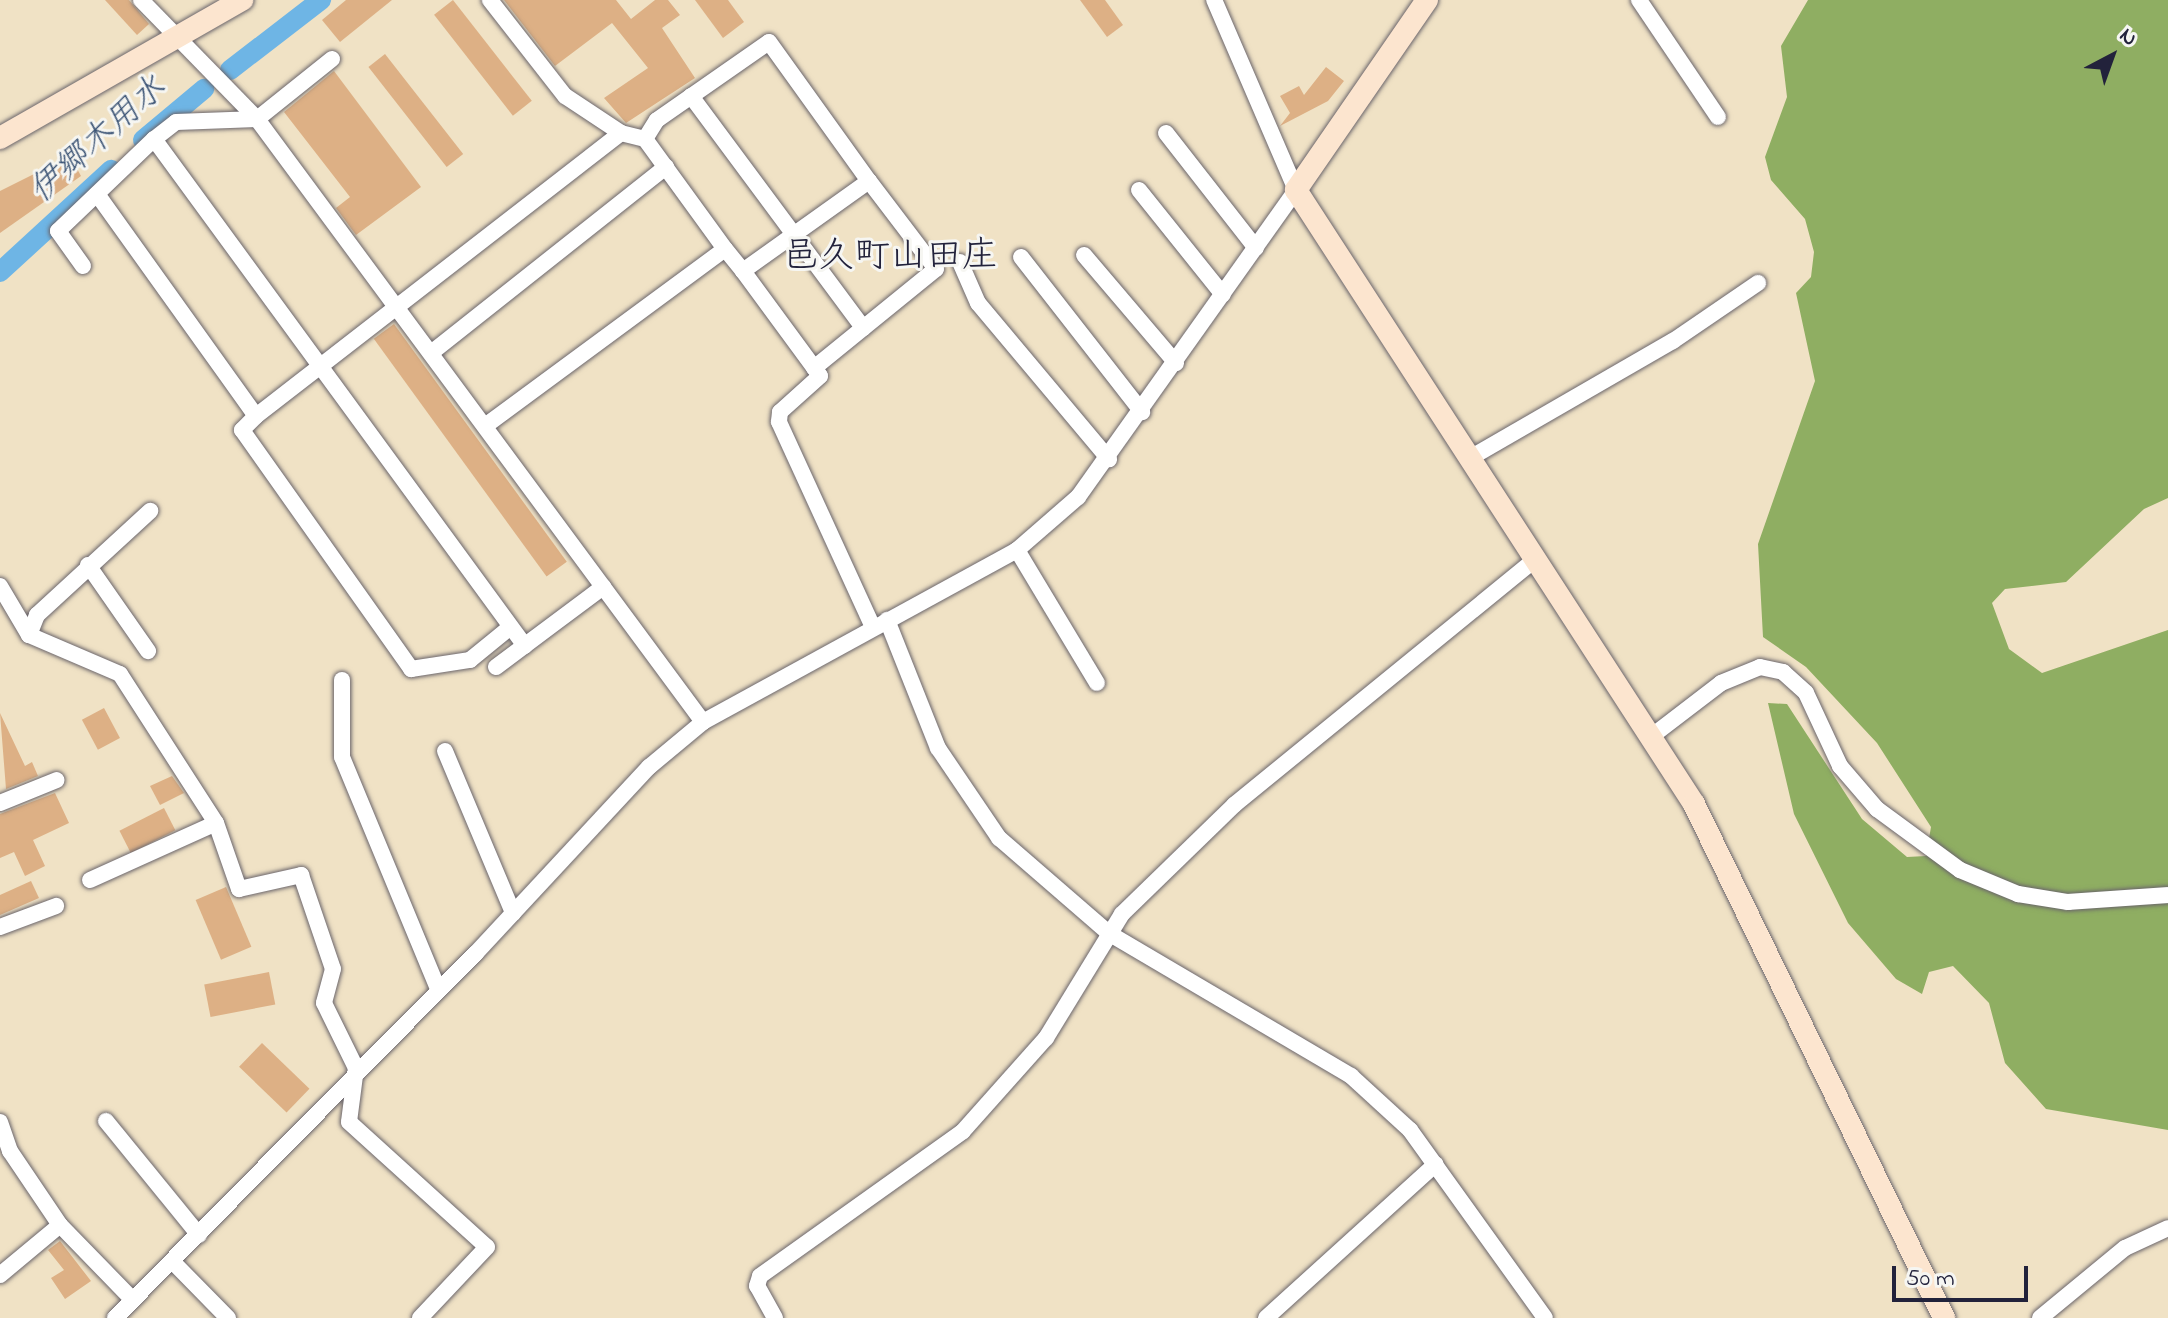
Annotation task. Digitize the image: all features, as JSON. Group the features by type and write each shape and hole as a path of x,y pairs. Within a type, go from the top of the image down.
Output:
{"street":[{"path":"141,0 257,119 703,722"},
{"path":"0,138 242,0"},
{"path":"490,0 565,96 621,133 645,139 820,376 780,412 779,422 880,623 923,718 969,798 999,838 1110,934 1351,1076 1436,1164 1545,1318"},
{"path":"1214,0 1296,190 1652,736 1716,845 1944,1318"},
{"path":"115,1318 199,1235 356,1068 513,913 649,767 703,722 1017,550 1078,497 1109,459 1427,0"},
{"path":"1639,0 1718,117"},
{"path":"645,139 657,120 769,42 936,269 814,368"},
{"path":"83,266 58,231 154,139 176,122 257,119 332,59"},
{"path":"691,96 863,328"},
{"path":"508,629 470,660 411,669 242,430 621,133"},
{"path":"1166,133 1256,248"},
{"path":"154,139 508,629 525,646"},
{"path":"431,353 666,167"},
{"path":"743,271 869,181"},
{"path":"1139,190 1223,295"},
{"path":"97,194 256,416"},
{"path":"485,426 725,249"},
{"path":"1084,255 1176,363"},
{"path":"1021,257 1142,412"},
{"path":"960,262 978,303 1109,459"},
{"path":"1470,458 1673,341 1758,283"},
{"path":"29,635 37,615 150,511"},
{"path":"1017,550 1097,683"},
{"path":"775,1318 757,1286 760,1276 963,1131 1046,1038 1110,934 1234,805 1536,559"},
{"path":"88,565 148,651"},
{"path":"0,586 29,635 120,674 216,823 239,889 301,875 333,969 324,1003 356,1068 349,1122 487,1247 420,1318"},
{"path":"496,667 603,587"},
{"path":"1652,736 1721,683 1760,667 1783,672 1806,693 1840,766 1877,809 1960,870 2018,894 2068,902 2168,895"},
{"path":"342,680 342,757 438,989"},
{"path":"445,751 513,913"},
{"path":"0,803 57,780"},
{"path":"90,880 216,823"},
{"path":"0,927 56,906"},
{"path":"106,1121 199,1235"},
{"path":"0,1122 10,1151 60,1225 132,1299"},
{"path":"1266,1318 1436,1164"},
{"path":"0,1275 60,1225"},
{"path":"2040,1318 2125,1248 2168,1228"},
{"path":"172,1261 228,1318"}],"green space":[{"path":"1808,0 2168,0 2168,498 2144,509 2066,582 2005,589 1992,603 2009,649 2042,673 2168,630 2168,1130 2046,1109 2005,1063 1989,1003 1953,966 1929,972 1922,994 1896,979 1848,923 1794,814 1768,703 1787,704 1862,819 1907,857 1926,856 1931,827 1877,743 1806,667 1763,637 1758,544 1815,381 1796,293 1811,277 1814,252 1805,219 1771,180 1765,157 1787,97 1781,46"}],"building":[{"path":"105,0 129,0 149,24 137,35"},
{"path":"346,0 392,0 340,42 322,20"},
{"path":"453,0 532,101 513,116 434,15"},
{"path":"504,0 616,0 631,19 655,0 668,0 680,15 662,28 695,78 626,123 604,98 648,68 612,23 555,66"},
{"path":"695,0 728,0 744,22 723,38"},
{"path":"1080,0 1105,0 1123,25 1107,37"},
{"path":"385,54 463,154 447,167 368,67"},
{"path":"1326,67 1344,81 1328,101 1280,126 1290,113 1280,96 1299,86 1304,95"},
{"path":"334,71 421,187 356,235 336,208 350,197 284,112"},
{"path":"70,156 81,176 0,233 0,191"},
{"path":"394,324 567,562 547,577 374,339"},
{"path":"104,708 120,738 98,750 82,720"},
{"path":"0,713 25,766 32,762 38,776 6,789"},
{"path":"172,776 184,793 160,805 150,786"},
{"path":"55,793 69,823 33,840 45,866 25,876 14,852 0,858 0,814"},
{"path":"164,808 175,830 131,853 119,831"},
{"path":"31,881 39,898 0,915 0,895"},
{"path":"226,887 251,947 221,960 196,900"},
{"path":"269,972 275,1004 211,1017 204,985"},
{"path":"262,1043 309,1089 287,1113 239,1067"},
{"path":"60,1241 91,1281 65,1299 51,1278 64,1270 48,1250"}],"waterway":[{"name":"伊郷木用水","path":"230,70 321,0"},
{"name":"伊郷木用水","path":"143,140 204,89"},
{"name":"伊郷木用水","path":"0,272 111,170"}],"district":[{"name":"邑久町山田庄","path":"890,258"}]}
